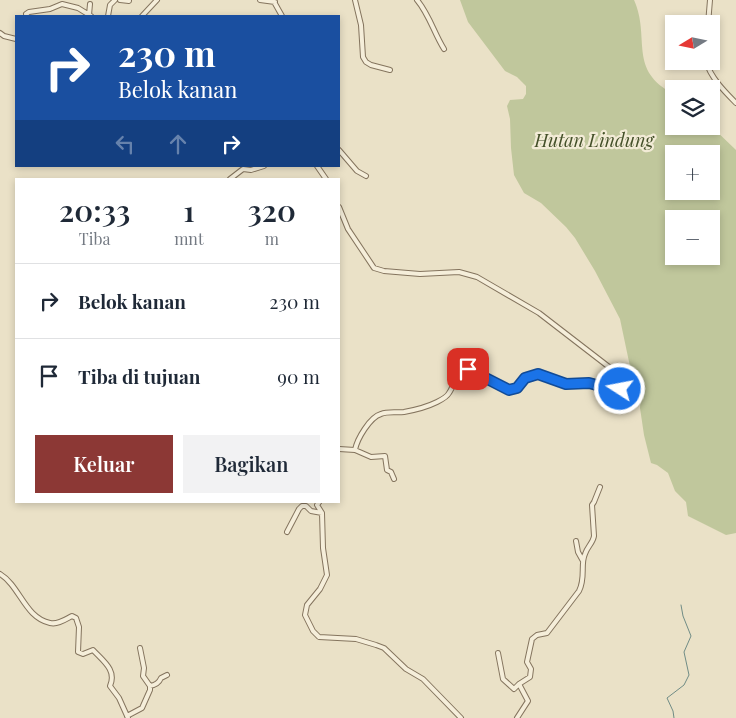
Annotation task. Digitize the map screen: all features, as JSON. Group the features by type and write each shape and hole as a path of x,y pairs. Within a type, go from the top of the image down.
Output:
{"street":[{"path":"108,15 110,5 115,0"},
{"path":"120,0 128,1"},
{"path":"143,15 157,0"},
{"path":"260,0 274,1 281,15"},
{"path":"355,0 361,25 363,57 371,65 390,70"},
{"path":"417,0 436,31 437,38 444,49"},
{"path":"709,15 710,0"},
{"path":"27,15 29,12 50,9 62,4 78,8 88,15"},
{"path":"90,4 90,15"},
{"path":"0,33 15,39"},
{"path":"710,70 719,84 736,103"},
{"path":"340,151 357,172 366,176"},
{"path":"231,178 243,169 251,170 261,167"},
{"path":"318,167 325,178"},
{"path":"340,209 348,229 374,268 384,271 420,274 462,272 482,279 539,313 622,378 625,384 620,389 612,389 589,383 566,384 534,374 525,378 517,388 509,390 470,369 466,369 457,375 449,395 441,400 420,408 404,412 381,414 374,418 361,434 355,450"},
{"path":"340,449 355,450 371,457 384,456 387,470 391,472 394,479"},
{"path":"498,653 503,679 514,689 530,677 531,669 527,662 532,639 537,635 547,633 580,589 583,581 584,555 593,540 594,520 592,504 600,487"},
{"path":"318,503 317,505 322,513 323,548 327,576 320,589 307,605 305,615 313,631 319,637 356,639 384,648 406,669 422,678 461,718"},
{"path":"287,532 302,506 306,506 311,511 322,513"},
{"path":"576,541 578,552 584,563"},
{"path":"0,574 14,585 31,612 44,620 55,623 72,616 76,618 78,652 83,654 93,650 112,671 110,686 119,698 128,717 142,708 150,686"},
{"path":"140,648 144,668 143,676 150,686"},
{"path":"150,686 160,682 161,678 167,675"},
{"path":"517,718 528,700 519,684"}],"green space":[{"name":"Hutan Lindung","path":"460,0 634,0 639,14 645,64 650,75 665,89 665,135 720,135 736,150 736,533 726,535 688,516 686,502 675,491 668,473 651,463 640,408 641,394 632,376 620,319 575,238 541,203 524,193 514,175 510,119 507,106 510,100 523,99 526,94 526,86 517,77 505,71 468,22"}],"waterway":[{"path":"674,718 667,698 684,685 689,675 684,652 691,636 681,605"}],"route":[{"path":"468,369 506,390 517,388 525,378 534,374 566,384 589,383 617,390 620,389"}]}
